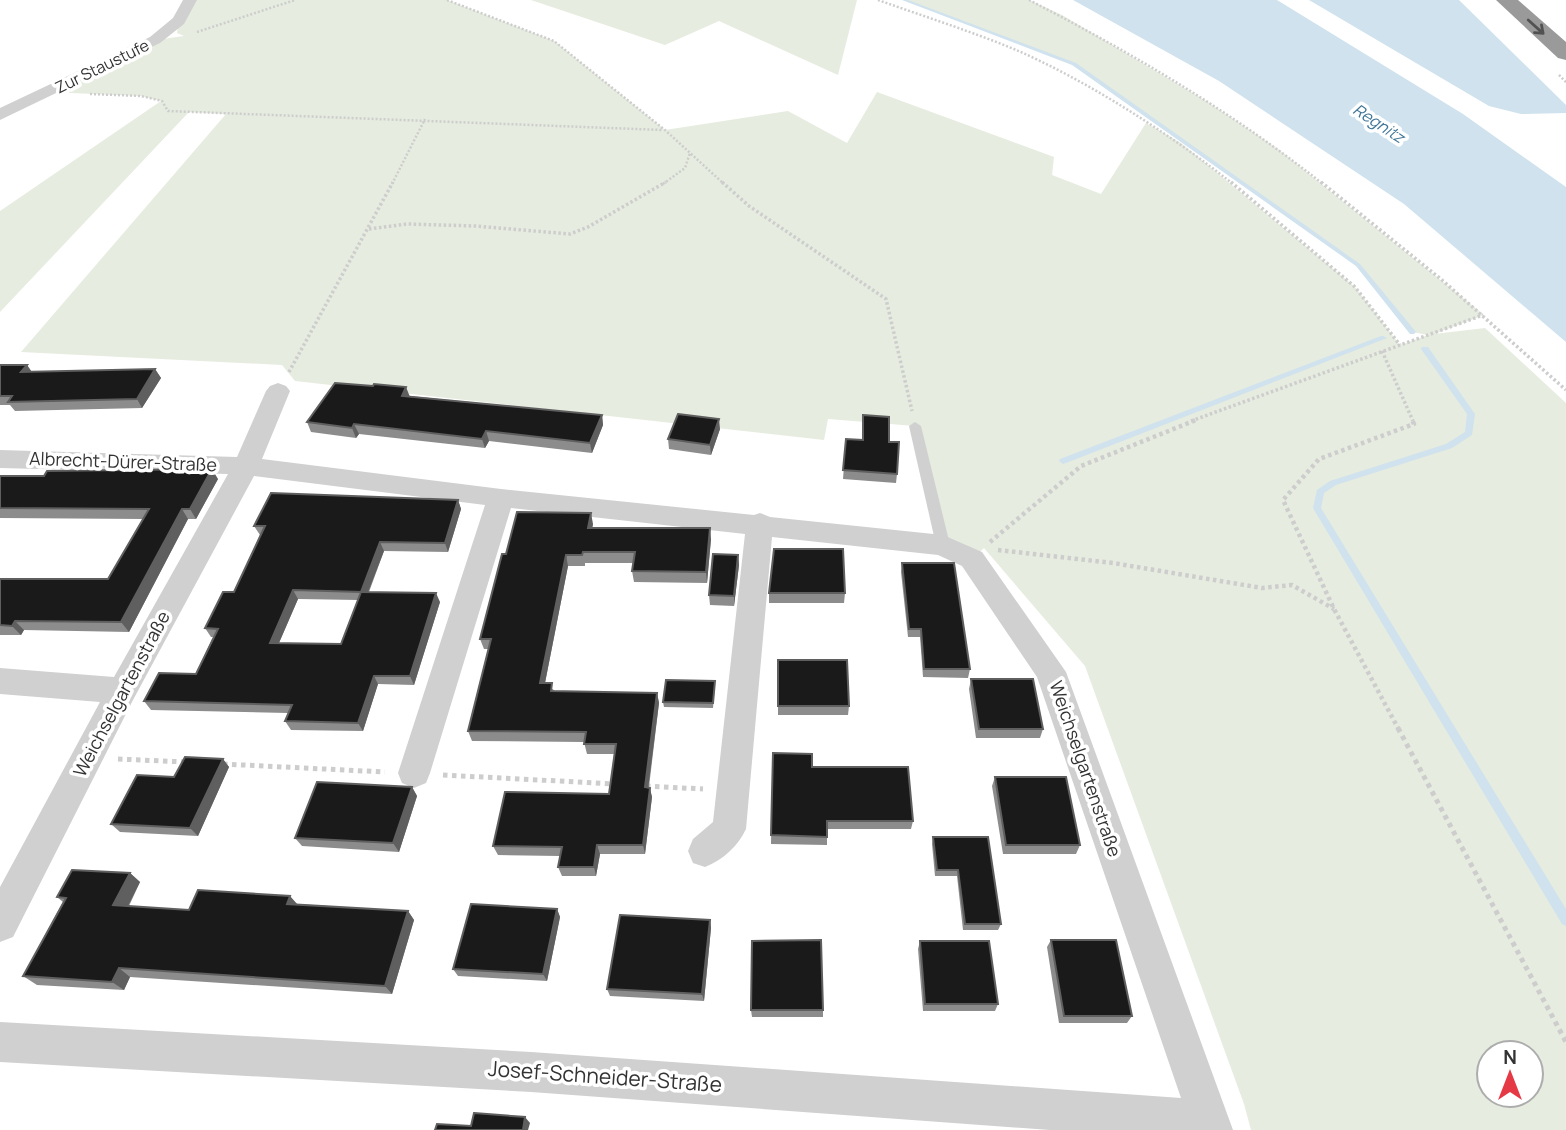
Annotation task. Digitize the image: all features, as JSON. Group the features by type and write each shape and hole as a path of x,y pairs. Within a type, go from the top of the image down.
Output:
{"highway":[{"path":"1506,0 1566,53"},
{"path":"1531,0 1566,31"}],"street":[{"name":"Zur Staustufe","path":"0,115 155,40 179,21 190,0"},
{"name":"Weichselgartenstraße","path":"0,924 122,691 247,466 278,391"},
{"name":"Albrecht-Dürer-Straße","path":"0,459 247,466"},
{"name":"Weichselgartenstraße","path":"247,466 501,498 760,523 943,545 972,559 1051,672 1210,1126"},
{"path":"414,773 501,498"},
{"path":"705,851 729,829 760,523"},
{"path":"0,681 122,691"},
{"name":"Josef-Schneider-Straße","path":"0,1042 531,1072 1210,1126"}],"lane":[{"path":"915,426 943,545"}],"path":[{"path":"155,40 186,35 295,0"},
{"path":"447,0 554,41 665,130 749,206 886,299 915,426"},
{"path":"878,0 1013,49 1050,66 1181,142 1355,287 1400,345"},
{"path":"1029,0 1115,45 1278,149 1484,315 1566,390"},
{"path":"47,92 141,96 162,101 168,111 665,130"},
{"path":"278,391 369,229 425,119"},
{"path":"369,229 421,224 570,234 588,227 668,181 685,168 690,153"},
{"path":"1334,609 1292,585 1262,587 1114,563 984,548 1081,466 1167,430 1484,315"},
{"path":"1382,351 1414,424 1319,459 1283,500 1334,609 1566,1042"},
{"path":"88,757 196,762"},
{"path":"210,763 622,785"},
{"path":"635,785 732,791"}],"shaded area":[{"path":"190,0 447,0 554,41 665,130 788,111 847,143 877,92 1054,157 1052,175 1101,194 1146,123 1181,143 1355,287 1400,345 1428,335 1412,332 1358,265 1074,64 904,0 1029,0 1062,15 1206,101 1278,149 1484,315 1434,334 1485,328 1566,403 1566,1130 1251,1130 1244,1104 1085,666 984,548 972,559 943,545 915,426 828,419 824,440 295,381 282,365 21,352 226,114 189,112 0,312 0,211 161,101 141,96 47,92 155,40 184,36 177,33 179,21"},
{"path":"531,0 857,0 838,75 719,21 665,45"}],"water":[{"name":"Regnitz","path":"1073,0 1277,0 1463,114 1566,187 1566,342 1404,204 1219,81"},
{"path":"1309,0 1459,0 1566,105 1566,113 1521,114 1489,106"}],"building":[{"path":"0,365 27,365 21,372 155,369 137,399 8,402 12,396 0,396"},
{"path":"335,383 406,387 402,396 602,415 590,443 486,431 482,439 354,424 352,428 307,422"},
{"path":"678,414 719,419 710,445 668,439"},
{"path":"863,415 889,417 889,442 899,442 897,474 843,470 846,439 863,440"},
{"path":"212,469 190,509 182,509 121,622 15,621 12,626 0,625 0,579 108,579 149,509 0,508 0,476 44,476 47,471"},
{"path":"271,493 458,500 445,543 380,542 361,592 436,593 410,676 374,676 358,723 285,721 292,705 144,701 159,673 196,674 218,629 205,628 223,592 234,592 265,526 254,526","holes":["293,590 361,592 341,644 270,643"]},
{"path":"517,512 591,513 588,528 710,528 706,572 632,571 635,552 583,552 582,555 566,555 540,683 552,683 551,691 657,693 645,787 650,788 643,845 597,845 594,867 558,867 562,847 493,846 505,792 609,794 616,744 584,744 586,732 468,731 491,639 480,639 502,554 506,554"},
{"path":"774,549 843,549 845,593 769,593"},
{"path":"713,554 738,555 734,596 709,595"},
{"path":"902,563 954,563 970,669 924,669 921,629 909,629"},
{"path":"778,660 847,660 849,706 778,706"},
{"path":"971,679 1033,679 1043,729 979,729"},
{"path":"666,680 715,681 713,703 663,702"},
{"path":"773,753 812,754 812,767 908,767 913,821 827,821 827,837 771,835"},
{"path":"185,757 223,759 190,828 111,824 137,775 174,777"},
{"path":"995,777 1066,777 1080,845 1006,845"},
{"path":"317,782 412,787 393,843 295,838"},
{"path":"933,837 988,837 1001,924 965,924 958,870 937,870"},
{"path":"72,870 130,873 113,905 189,910 198,890 290,896 287,904 408,911 385,986 119,968 112,982 23,976 66,898 57,897"},
{"path":"471,904 557,909 543,974 453,969"},
{"path":"620,915 710,920 702,994 607,989"},
{"path":"821,940 823,1010 751,1010 752,941"},
{"path":"1051,940 1116,940 1132,1016 1064,1016"},
{"path":"920,941 989,941 998,1004 925,1004"},
{"path":"474,1113 525,1117 523,1130 435,1130 437,1124 471,1126"}],"waterway":[{"path":"904,0 1074,64 1358,265 1412,332"},
{"path":"1063,461 1383,338"},
{"path":"1425,349 1471,414 1469,433 1449,446 1333,483 1320,492 1317,508 1566,920"}]}
